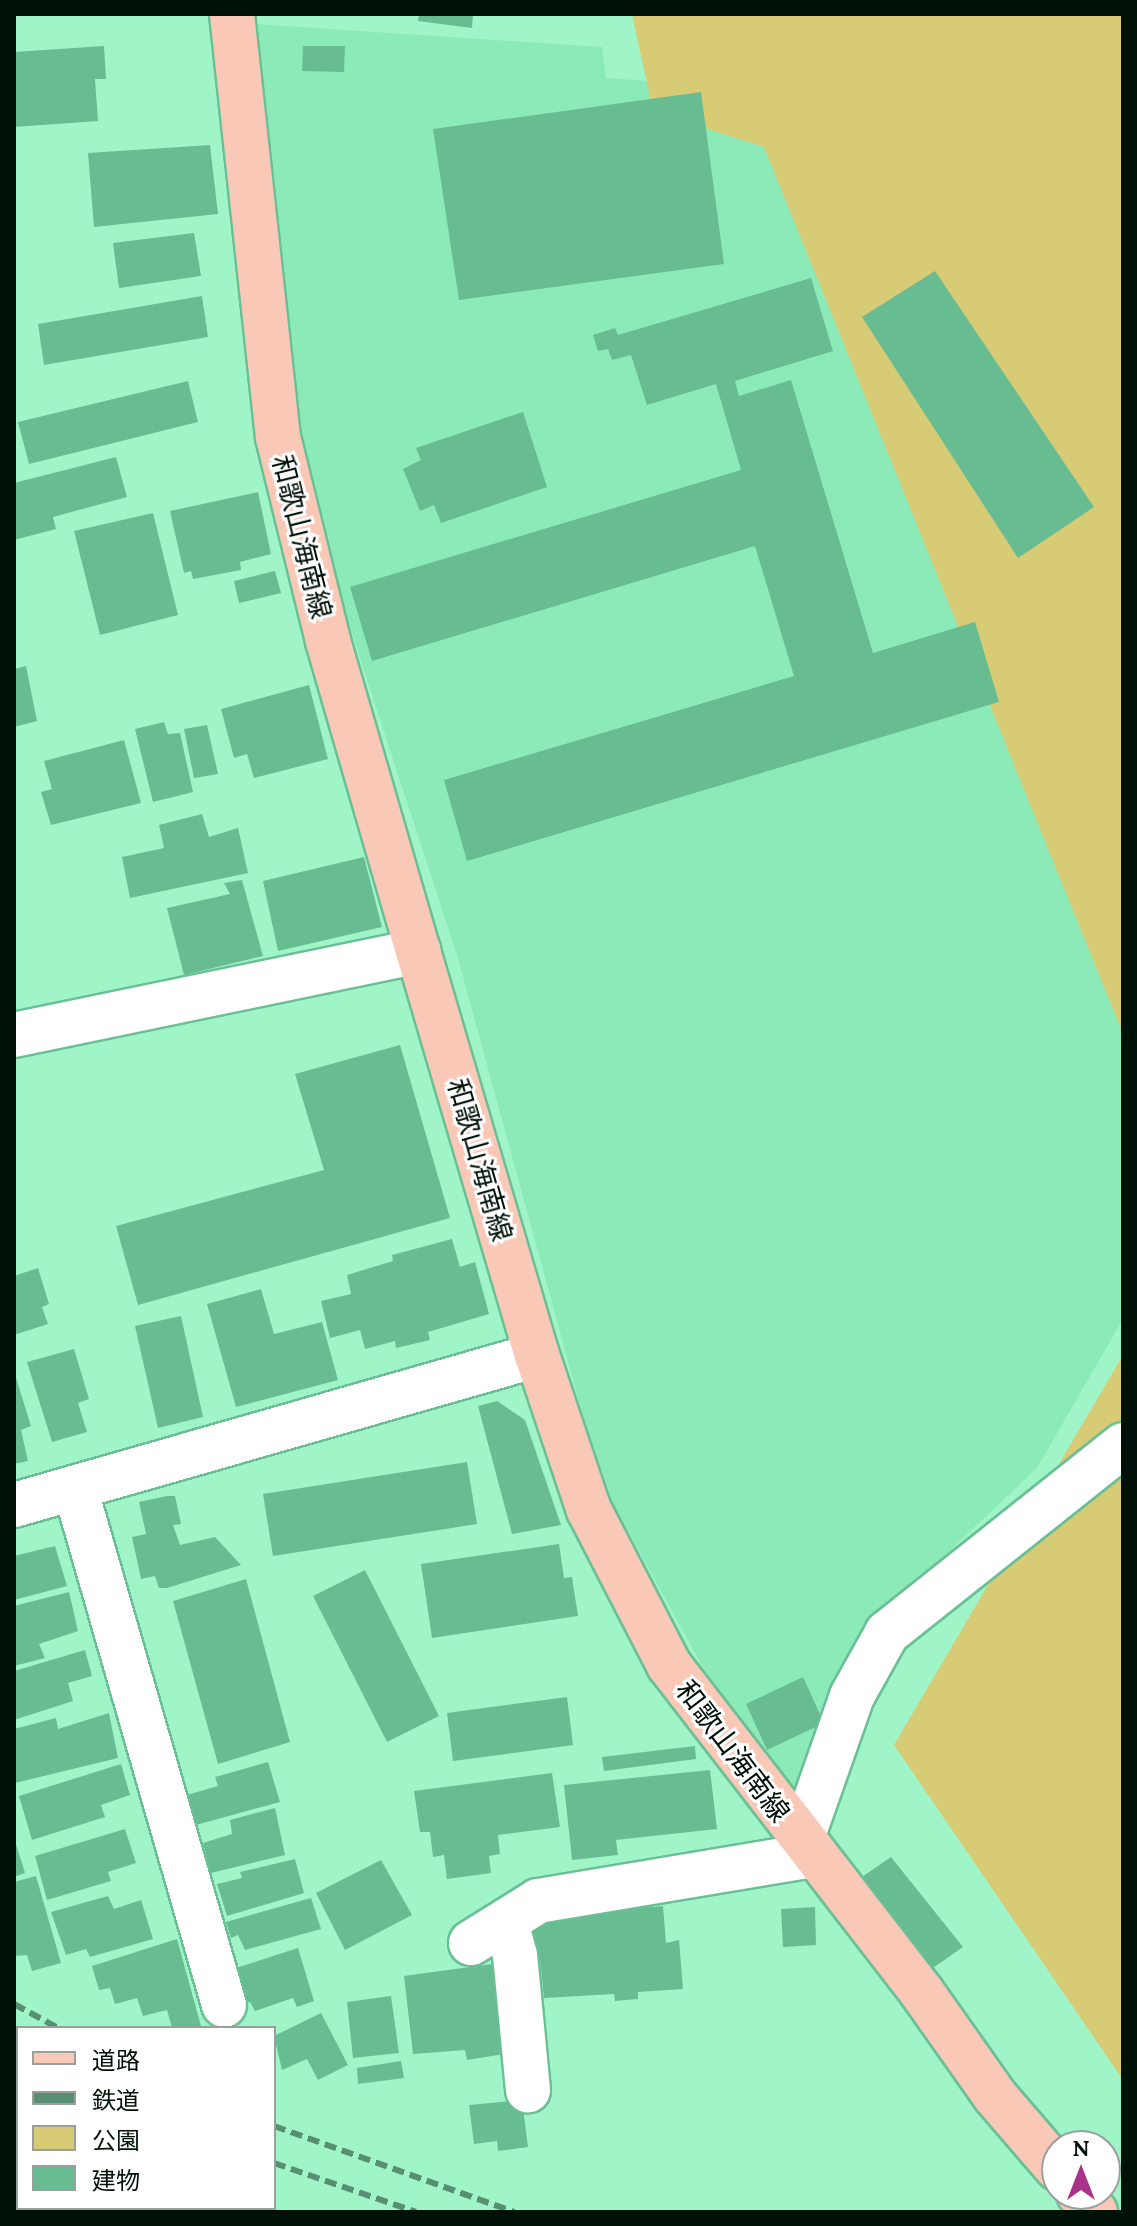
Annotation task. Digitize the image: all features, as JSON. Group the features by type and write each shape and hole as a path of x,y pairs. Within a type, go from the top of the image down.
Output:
{"main road":[{"name":"和歌山海南線","path":"232,14 278,437 328,641 537,1355 589,1510 669,1665 807,1848 921,1991 995,2096 1041,2149"}],"street":[{"path":"14,1035 418,951"},
{"path":"14,1505 537,1355"},
{"path":"528,2090 515,1955 488,1932 538,1901 807,1848 852,1696 887,1633 1123,1445"},
{"path":"75,1488 224,2005"}],"shaded area":[{"path":"255,24 602,47 606,78 719,86 874,289 1123,865 1123,1319 1037,1468 900,1598 796,1797 710,1680 601,1482 457,955 322,542 288,381"}],"green space":[{"path":"632,14 1123,14 1123,1034 764,147 653,111"},
{"path":"1123,1355 1123,2080 894,1745"}],"building":[{"path":"419,14 473,14 472,28 418,21"},
{"path":"104,46 106,79 95,79 98,121 14,127 14,52"},
{"path":"303,46 345,46 344,72 302,71"},
{"path":"701,92 724,264 459,300 433,129"},
{"path":"210,145 218,214 94,227 88,153"},
{"path":"194,233 201,276 119,288 113,243"},
{"path":"935,271 1094,507 1018,558 862,317"},
{"path":"811,278 833,351 735,381 739,396 791,380 873,653 975,622 999,702 467,861 444,780 794,676 755,546 372,661 350,587 741,470 716,384 647,405 631,355 612,360 608,349 598,351 593,335 615,328 618,335"},
{"path":"202,296 208,337 44,365 38,324"},
{"path":"188,381 198,422 29,464 18,422"},
{"path":"523,412 547,487 441,523 434,505 420,511 403,469 421,460 416,448"},
{"path":"116,457 127,497 53,517 56,529 14,540 14,483"},
{"path":"258,492 271,554 240,562 241,570 193,579 191,571 184,573 170,511"},
{"path":"153,513 178,615 100,635 74,531"},
{"path":"275,571 281,593 239,603 234,581"},
{"path":"26,666 37,721 14,727 14,669"},
{"path":"309,685 328,759 254,778 247,754 234,758 221,709"},
{"path":"164,722 168,734 180,733 193,792 153,802 135,729"},
{"path":"207,725 218,774 194,778 184,729"},
{"path":"124,740 141,803 51,825 41,792 52,789 44,761"},
{"path":"202,814 209,837 238,828 248,873 130,898 122,857 164,848 159,825"},
{"path":"364,857 382,927 278,951 263,881"},
{"path":"242,880 263,956 184,975 167,908 230,894 224,883"},
{"path":"400,1045 450,1218 138,1305 116,1226 324,1170 295,1074"},
{"path":"452,1239 460,1267 475,1262 489,1314 428,1332 430,1340 396,1348 395,1341 365,1349 360,1330 330,1338 321,1301 351,1294 347,1275 393,1261 392,1255"},
{"path":"38,1268 49,1304 42,1307 48,1324 14,1335 14,1276"},
{"path":"261,1289 274,1334 322,1322 338,1380 236,1407 207,1304"},
{"path":"181,1316 203,1417 158,1428 135,1326"},
{"path":"74,1349 89,1399 78,1403 87,1432 52,1442 27,1362"},
{"path":"14,1371 31,1426 21,1430 28,1461 14,1464"},
{"path":"497,1401 525,1420 561,1525 512,1534 478,1406"},
{"path":"467,1462 477,1524 273,1556 263,1494"},
{"path":"175,1496 181,1524 173,1525 180,1545 215,1537 241,1565 167,1588 159,1588 155,1576 141,1579 132,1537 146,1534 139,1502"},
{"path":"559,1544 564,1578 572,1577 578,1616 432,1638 421,1564"},
{"path":"55,1546 67,1586 14,1600 14,1556"},
{"path":"365,1570 439,1716 387,1742 313,1596"},
{"path":"246,1579 290,1742 218,1764 173,1601"},
{"path":"69,1592 78,1631 39,1644 45,1658 14,1666 14,1606"},
{"path":"85,1650 92,1676 68,1683 73,1701 14,1720 14,1671"},
{"path":"803,1677 824,1723 767,1750 746,1704"},
{"path":"567,1697 573,1745 453,1761 447,1713"},
{"path":"109,1713 118,1758 15,1783 14,1729 56,1718 58,1729"},
{"path":"695,1746 696,1759 604,1771 602,1757"},
{"path":"268,1762 280,1802 196,1825 187,1795 218,1786 215,1777"},
{"path":"121,1764 130,1795 101,1805 105,1817 32,1840 19,1796"},
{"path":"710,1770 717,1829 616,1840 618,1855 572,1860 564,1785"},
{"path":"552,1773 560,1827 498,1835 500,1854 489,1856 491,1873 447,1879 444,1855 433,1857 430,1832 420,1832 414,1791"},
{"path":"275,1808 285,1855 211,1873 203,1843 232,1834 230,1820"},
{"path":"125,1829 136,1863 108,1872 111,1881 47,1900 35,1856"},
{"path":"14,1838 25,1873 14,1877"},
{"path":"891,1857 963,1947 930,1970 859,1879"},
{"path":"295,1859 304,1893 227,1916 217,1884 242,1878 240,1872"},
{"path":"381,1860 412,1915 345,1950 316,1893"},
{"path":"36,1876 61,1963 32,1971 27,1955 14,1956 14,1882"},
{"path":"108,1896 114,1909 141,1900 153,1939 90,1957 86,1949 66,1955 51,1912"},
{"path":"311,1898 321,1929 245,1950 238,1935 231,1938 226,1922"},
{"path":"663,1906 666,1943 679,1940 683,1989 638,1992 638,1999 615,2001 614,1994 544,1998 540,1960 531,1959 527,1917"},
{"path":"815,1907 816,1945 783,1947 781,1909"},
{"path":"177,1939 201,2026 171,2026 167,2010 143,2016 137,1998 115,2004 110,1988 99,1990 92,1966"},
{"path":"298,1948 314,2001 297,2007 293,1998 255,2011 250,2002 237,2005 227,1971"},
{"path":"492,1964 496,2000 504,1998 504,2054 467,2060 465,2050 413,2054 404,1976"},
{"path":"391,1996 399,2053 353,2058 347,2002"},
{"path":"321,2013 348,2065 318,2080 307,2059 282,2070 276,2035"},
{"path":"401,2061 404,2078 358,2084 357,2068"},
{"path":"522,2100 528,2147 498,2151 497,2141 474,2144 469,2105"}],"railway":[{"path":"14,2004 54,2026"},
{"path":"276,2127 514,2212"},
{"path":"276,2164 416,2212"}]}
